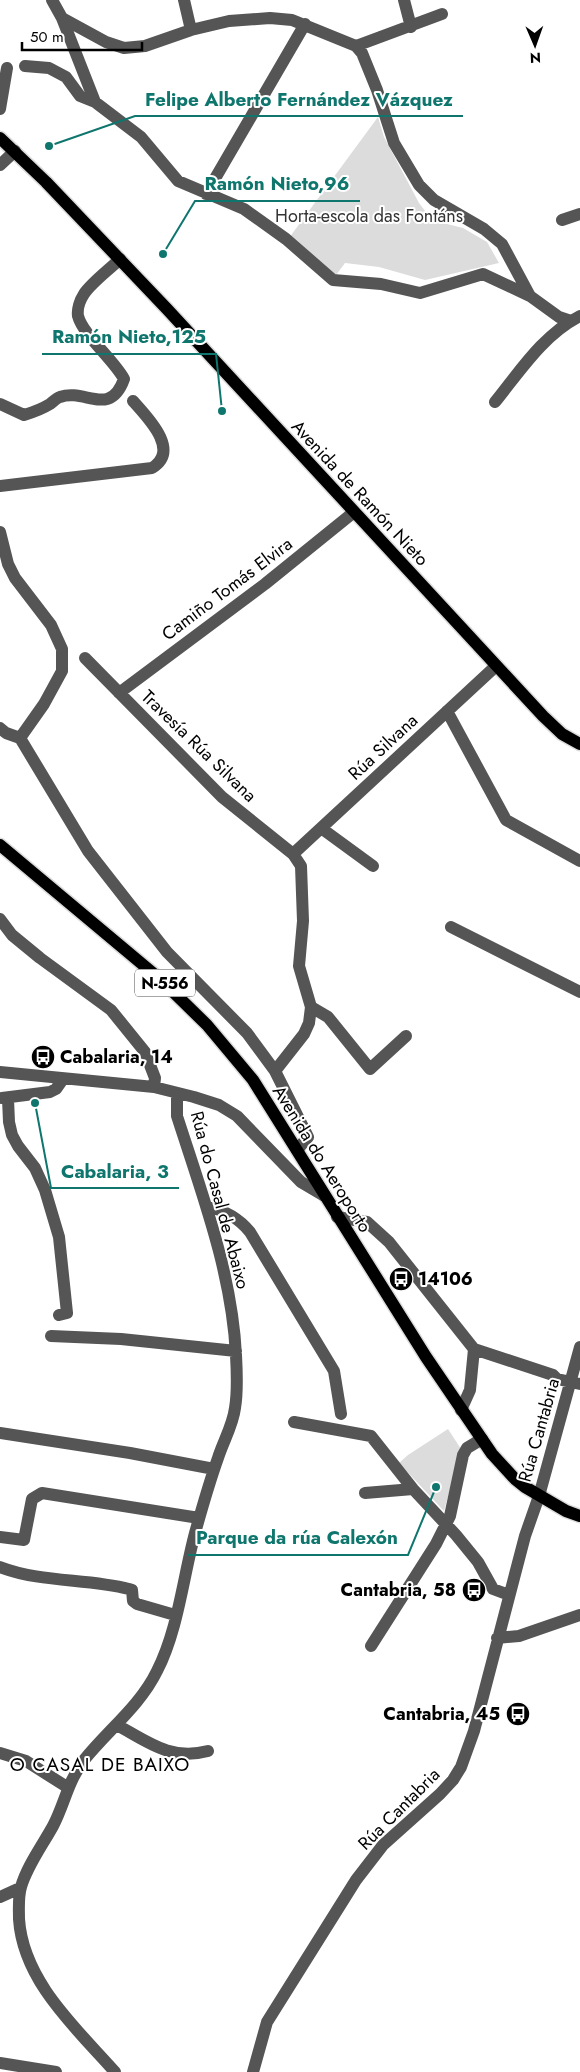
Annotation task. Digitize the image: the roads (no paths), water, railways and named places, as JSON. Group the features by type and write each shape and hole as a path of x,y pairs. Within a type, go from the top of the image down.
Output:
{"main road":[{"name":"Avenida de Ramón Nieto","path":"0,138 120,259 549,722 562,734 580,744"},
{"name":"Avenida do Aeroporto","path":"0,846 185,1002 253,1080 298,1150 337,1217 461,1410 482,1439 515,1479 539,1496 566,1511 580,1516"}],"street":[{"path":"52,0 62,18 95,102"},
{"path":"184,0 191,30"},
{"path":"404,0 411,26"},
{"path":"356,46 442,14"},
{"path":"62,18 106,42 124,48 145,46 191,30 229,21 270,18 292,20 305,24 356,46 362,53 373,81 394,144 418,184 434,200 484,229 502,244 530,296"},
{"path":"206,194 305,24"},
{"path":"25,66 49,68 66,77 80,96 95,102 141,136 178,181 244,209 286,239 333,280 381,284 420,293 483,274 530,296 559,317 576,318"},
{"path":"0,109 8,68"},
{"path":"0,165 15,151"},
{"path":"562,220 580,214"},
{"path":"0,404 24,415 38,411 60,397 99,400 114,397 120,390 124,378 82,325 78,315 78,305 84,293 120,259"},
{"path":"495,402 546,340 576,318"},
{"path":"0,486 152,468 158,465 162,459 163,450 161,436 133,401"},
{"name":"Camiño Tomás Elvira","path":"119,693 265,584 354,512"},
{"path":"0,532 8,564 15,578 51,625 62,649 62,671 44,704 20,738"},
{"name":"Travesía Rúa Silvana","path":"85,658 222,797 293,854"},
{"name":"Rúa Silvana","path":"293,854 496,666"},
{"path":"447,711 506,820 580,861"},
{"path":"0,728 6,733 20,738 88,851 167,952 247,1033 275,1071 308,1137 298,1150"},
{"path":"321,828 373,866"},
{"path":"275,1071 304,1034 309,1023 311,1007 299,966 303,921 301,866 293,854"},
{"path":"0,918 12,935 26,947 110,1010 145,1052 155,1078 154,1087"},
{"path":"451,926 580,992"},
{"path":"311,1007 328,1017 370,1069 406,1036"},
{"path":"0,1072 154,1087 219,1105 237,1116 301,1182 323,1195"},
{"path":"59,1315 67,1313 59,1237 45,1190 35,1168 12,1135 4,1099 50,1092 56,1089 64,1079"},
{"name":"Rúa do Casal de Abaixo","path":"115,2072 54,2002 34,1971 25,1949 20,1929 20,1888 55,1822 74,1773 98,1742 117,1726 157,1672 165,1652 199,1518 235,1410 238,1384 235,1329 225,1272 177,1116 177,1092"},
{"path":"206,1206 218,1208 240,1220 250,1232 334,1371 338,1385 341,1414"},
{"path":"337,1217 366,1222 389,1242 474,1349 554,1375 557,1379 576,1383"},
{"path":"51,1336 121,1339 236,1351"},
{"name":"Rúa Cantabria","path":"253,2072 268,2022 356,1880 383,1845 440,1794 461,1768 474,1731 525,1536 576,1383 580,1347"},
{"path":"461,1410 470,1390 474,1349"},
{"path":"294,1422 371,1436 413,1489 446,1523 478,1562 493,1588 509,1595"},
{"path":"0,1433 130,1453 214,1469"},
{"path":"371,1646 436,1544 450,1516 464,1454 468,1448 482,1439"},
{"path":"365,1493 413,1489"},
{"path":"0,1537 24,1540 32,1499 42,1492 199,1518"},
{"path":"0,1567 34,1577 91,1581 132,1590 133,1601 137,1604 175,1615"},
{"path":"497,1638 519,1636 580,1616"},
{"path":"117,1726 166,1751 179,1755 195,1755 208,1751"},
{"path":"0,1753 26,1761 67,1787"},
{"path":"0,1897 20,1888"},
{"path":"0,2063 56,2072"}],"place":[{"name":"Felipe Alberto Fernández Vázquez","path":"49,146"},
{"name":"Ramón Nieto,96","path":"163,254"},
{"name":"Ramón Nieto,125","path":"222,411"},
{"name":"Cabalaria, 14","path":"43,1057"},
{"name":"Cabalaria, 3","path":"35,1103"},
{"name":"14106","path":"401,1279"},
{"name":"Parque da rúa Calexón","path":"436,1487"},
{"name":"Cantabria, 58","path":"474,1590"},
{"name":"Cantabria, 45","path":"518,1714"}],"district":[{"name":"O CASAL DE BAIXO","path":"100,1764"}],"park label":[{"name":"Horta-escola das Fontáns","path":"369,216"}]}
